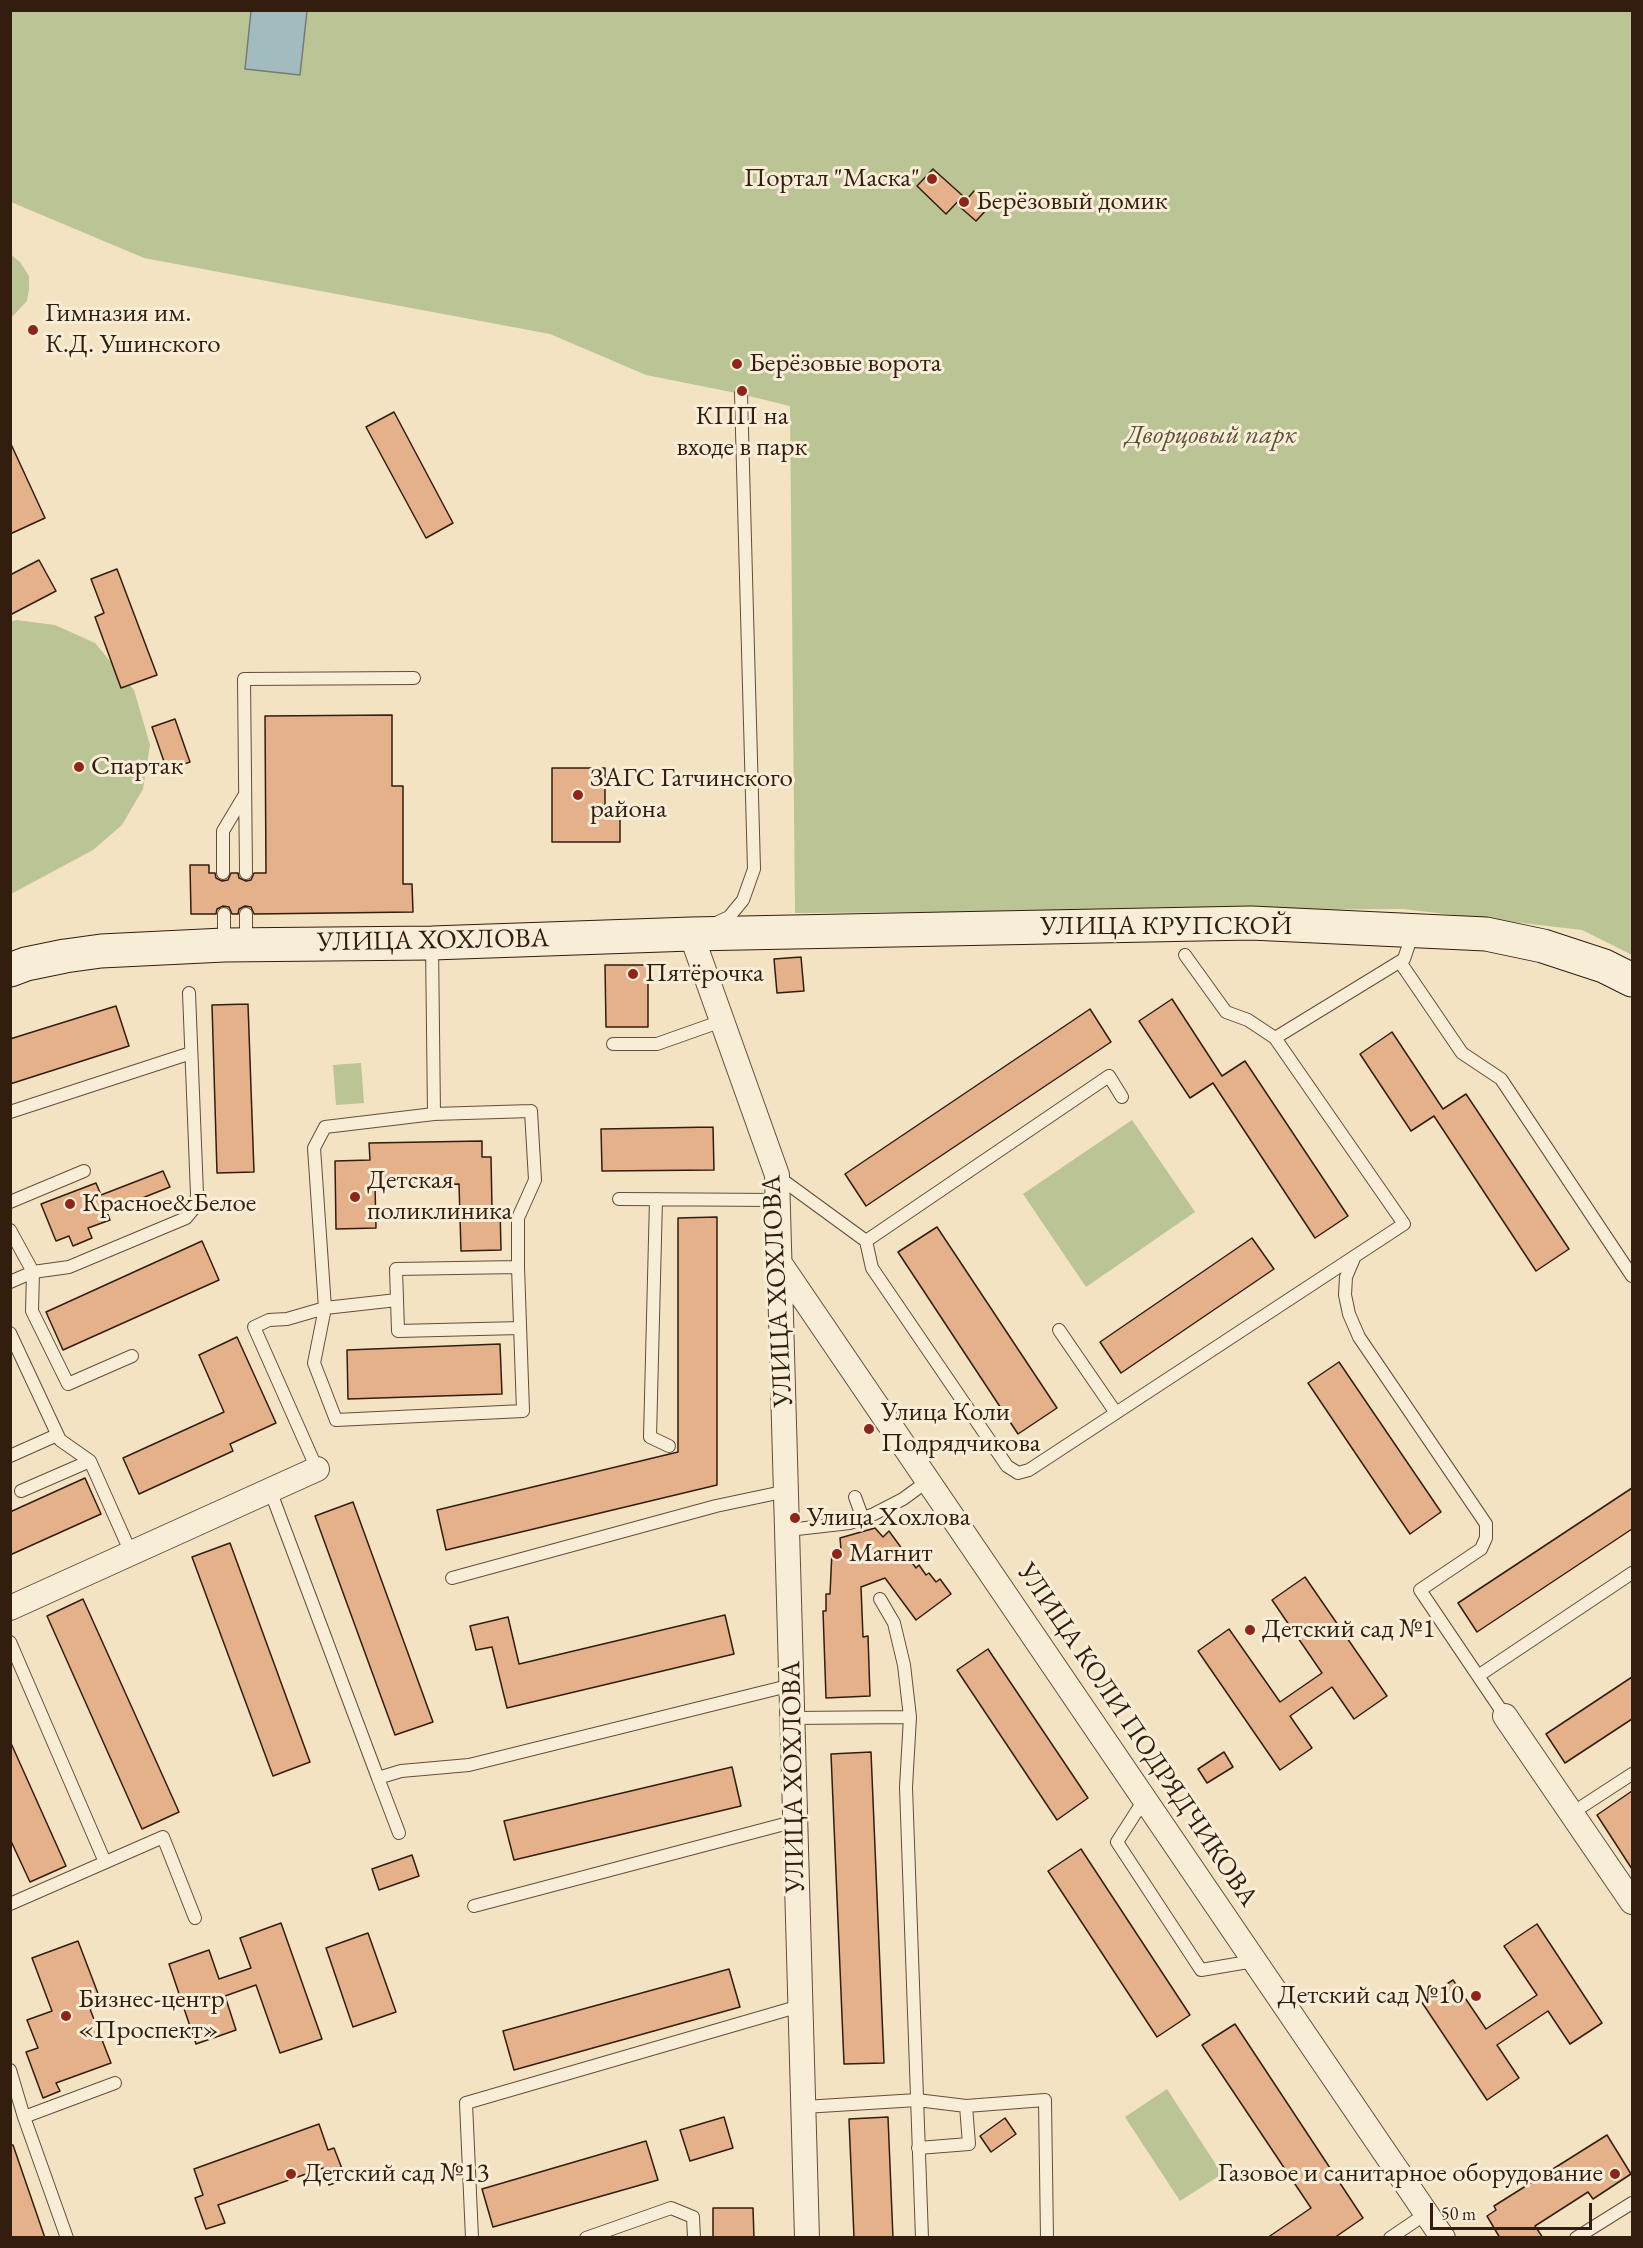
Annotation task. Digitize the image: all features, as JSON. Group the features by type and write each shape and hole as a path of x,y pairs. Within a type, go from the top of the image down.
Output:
{"street":[{"name":"УЛИЦА КРУПСКОЙ","path":"691,934 1251,923 1413,930 1486,934 1543,946 1604,966 1632,980"},
{"name":"УЛИЦА ХОХЛОВА","path":"10,970 26,964 65,956 235,929 432,943 691,934 777,1175 807,2238"},
{"name":"УЛИЦА КОЛИ ПОДРЯДЧИКОВА","path":"781,1265 1443,2238"},
{"path":"783,1345 795,1329 809,1324 828,1335"},
{"path":"10,1608 317,1469"},
{"path":"1505,1716 1632,1902"}],"lane":[{"path":"691,934 729,916 743,900 754,869 741,394"},
{"path":"246,873 244,679 414,678"},
{"path":"223,873 223,831 245,793"},
{"path":"1275,1038 1404,959 1413,930"},
{"path":"432,943 434,1114"},
{"path":"777,1175 866,1241 872,1268 1007,1466 1018,1473 1029,1470 1404,1224 1275,1038 1248,1020 1226,1012 1185,955"},
{"path":"1400,962 1462,1053 1501,1078 1632,1276"},
{"path":"10,1282 33,1272 69,1267 186,1218 196,1206 189,993"},
{"path":"613,1044 657,1044 722,1021"},
{"path":"10,1112 191,1053"},
{"path":"866,1241 1109,1076 1122,1097"},
{"path":"531,1111 535,1180 518,1218 522,1411 336,1420 314,1363 325,1308 314,1148 325,1127 434,1114 531,1111"},
{"path":"10,1202 84,1171"},
{"path":"619,1199 776,1200"},
{"path":"656,1199 650,1437 669,1446"},
{"path":"10,1230 33,1272 32,1311 68,1384 132,1356"},
{"path":"1355,1256 1346,1277 1345,1295 1349,1314 1359,1337 1486,1524 1486,1538 1481,1549 1420,1590 1505,1716"},
{"path":"518,1267 396,1269 398,1331 520,1329"},
{"path":"317,1469 254,1327 269,1320 287,1319 325,1308 397,1300"},
{"path":"1059,1330 1116,1413"},
{"path":"10,1333 60,1440 90,1461 131,1553"},
{"path":"10,1456 57,1435"},
{"path":"21,1491 90,1461"},
{"path":"788,1530 850,1523 863,1519 903,1499 929,1480"},
{"path":"270,1490 399,1833"},
{"path":"452,1578 704,1509 787,1491"},
{"path":"855,1497 863,1519"},
{"path":"1478,1676 1632,1573"},
{"path":"880,1599 894,1623 904,1665 910,1717 906,1787 921,2238"},
{"path":"10,1642 105,1862"},
{"path":"378,1778 401,1771 469,1765 792,1684"},
{"path":"793,1718 910,1717"},
{"path":"1572,1813 1632,1774"},
{"path":"1144,1800 1117,1842 1201,1970 1254,1961"},
{"path":"474,1906 796,1821"},
{"path":"10,1904 163,1836 195,1918"},
{"path":"472,2238 466,2103 800,2006"},
{"path":"10,2070 12,2086 67,2238"},
{"path":"24,2117 115,2083"},
{"path":"804,2107 917,2100 966,2106 1046,2100 1047,2238"},
{"path":"918,2148 969,2144 966,2106"},
{"path":"1576,2238 1632,2204"},
{"path":"586,2238 671,2208 693,2217 694,2238"},
{"path":"1390,2238 1427,2213"}],"green space":[{"name":"Дворцовый парк","path":"11,11 1632,11 1632,955 1582,930 1403,909 795,913 790,406 646,375 550,334 144,258 11,202"},
{"path":"10,254 20,262 29,276 27,301 11,318"},
{"name":"Спартак","path":"16,620 55,625 95,643 134,690 150,745 143,789 122,825 93,850 11,894 10,622"},
{"path":"361,1063 364,1103 336,1105 333,1065"},
{"path":"1132,1120 1195,1212 1086,1287 1023,1194"},
{"path":"1167,2089 1222,2174 1180,2201 1125,2117"}],"water":[{"path":"251,11 307,11 300,75 245,69"}],"building":[{"path":"933,169 963,196 946,214 917,186"},
{"path":"974,191 990,206 976,221 960,207"},
{"path":"394,412 453,523 426,538 366,427"},
{"path":"10,442 45,518 10,534"},
{"path":"39,560 56,591 10,615 10,575"},
{"path":"117,569 157,675 121,688 95,617 104,613 91,579"},
{"path":"392,715 392,786 403,786 403,884 412,884 413,912 254,914 251,907 245,906 239,909 238,914 232,914 229,907 223,906 217,909 216,914 191,914 190,865 209,865 209,873 215,873 216,878 222,881 228,880 231,873 238,873 239,878 246,881 251,880 254,873 266,873 265,716"},
{"path":"175,719 190,762 167,770 152,727"},
{"name":"ЗАГС Гатчинского района","path":"552,768 605,768 605,812 620,812 620,842 552,842"},
{"path":"801,957 804,991 777,993 774,959"},
{"path":"605,965 648,965 648,1027 606,1027"},
{"path":"1172,999 1222,1076 1245,1061 1348,1216 1315,1238 1213,1083 1190,1098 1139,1021"},
{"path":"248,1004 254,1172 217,1173 212,1005"},
{"path":"116,1006 129,1046 10,1084 10,1039"},
{"path":"1090,1009 1111,1042 866,1206 845,1174"},
{"path":"1392,1032 1443,1109 1466,1094 1569,1249 1536,1271 1434,1116 1411,1131 1360,1054"},
{"path":"713,1127 714,1170 602,1171 601,1129"},
{"name":"Детская поликлиника","path":"482,1141 482,1157 491,1157 492,1208 500,1208 501,1250 461,1251 459,1184 375,1186 376,1228 336,1229 335,1161 370,1160 369,1143"},
{"path":"163,1171 170,1187 107,1212 110,1220 88,1228 92,1238 73,1246 69,1236 56,1241 41,1204 96,1183 101,1195"},
{"path":"717,1217 717,1485 446,1550 437,1510 678,1452 678,1218"},
{"path":"937,1227 1057,1408 1018,1434 898,1252"},
{"path":"1252,1238 1274,1269 1121,1373 1100,1342"},
{"path":"202,1241 219,1280 63,1350 46,1312"},
{"path":"237,1337 276,1423 230,1444 233,1451 139,1494 123,1458 224,1412 199,1355"},
{"path":"500,1344 502,1394 348,1399 347,1350"},
{"path":"1339,1362 1441,1512 1410,1534 1308,1383"},
{"path":"85,1478 101,1514 10,1555 10,1512"},
{"path":"1632,1488 1632,1529 1477,1632 1458,1603"},
{"path":"353,1502 433,1722 395,1735 315,1516"},
{"path":"875,1528 883,1537 889,1531 916,1568 919,1565 926,1575 929,1573 936,1582 940,1579 951,1594 916,1620 885,1578 861,1587 863,1637 868,1636 870,1696 826,1698 823,1611 826,1611 826,1594 830,1594 832,1551 841,1550 840,1538"},
{"path":"230,1543 310,1762 273,1776 192,1557"},
{"path":"1305,1577 1387,1696 1354,1719 1332,1687 1290,1716 1312,1748 1280,1770 1198,1651 1229,1629 1280,1702 1322,1673 1272,1600"},
{"path":"83,1599 179,1812 142,1829 47,1616"},
{"path":"725,1615 734,1654 507,1708 492,1647 476,1650 470,1626 508,1617 519,1664"},
{"path":"988,1649 1088,1798 1057,1820 957,1670"},
{"path":"1632,1677 1632,1719 1565,1763 1546,1734"},
{"path":"10,1741 66,1866 30,1882 10,1839"},
{"path":"871,1752 884,2063 844,2064 831,1754"},
{"path":"1224,1752 1233,1767 1207,1783 1198,1769"},
{"path":"732,1767 741,1806 514,1860 504,1821"},
{"path":"1632,1791 1632,1869 1597,1815"},
{"path":"1081,1849 1190,2015 1157,2037 1048,1871"},
{"path":"412,1855 419,1876 379,1890 372,1869"},
{"path":"281,1923 322,2039 280,2053 256,1985 225,1996 236,2030 196,2044 169,1964 209,1950 219,1979 251,1968 240,1938"},
{"path":"1537,1924 1602,2023 1570,2044 1548,2011 1497,2045 1519,2078 1487,2100 1421,2001 1453,1980 1486,2029 1537,1995 1504,1946"},
{"path":"368,1933 396,2012 353,2027 326,1948"},
{"name":"Бизнес-центр «Проспект»","path":"78,1941 102,2004 90,2009 111,2063 56,2083 60,2091 43,2098 26,2052 38,2048 27,2020 52,2011 32,1958"},
{"path":"729,1969 740,2007 514,2070 503,2031"},
{"path":"1235,2024 1363,2218 1334,2238 1267,2238 1311,2208 1202,2045"},
{"path":"724,2117 733,2148 690,2161 680,2130"},
{"path":"888,2117 893,2238 854,2238 849,2119"},
{"path":"1005,2118 1016,2134 991,2152 980,2136"},
{"path":"319,2124 328,2150 334,2148 346,2179 329,2185 323,2168 218,2205 225,2223 206,2229 195,2198 203,2195 194,2169"},
{"path":"1607,2135 1631,2174 1593,2199 1588,2192 1535,2226 1543,2238 1500,2238 1487,2216 1496,2210 1494,2206"},
{"path":"646,2141 658,2180 493,2227 482,2189"},
{"path":"10,2145 13,2145 45,2238 10,2238"},
{"path":"713,2208 753,2208 754,2238 713,2238"}],"place":[{"name":"Портал \"Маска\"","path":"932,179"},
{"name":"Берёзовый домик","path":"964,202"},
{"name":"Гимназия им. К.Д. Ушинского","path":"33,330"},
{"name":"Берёзовые ворота","path":"737,364"},
{"name":"КПП на входе в парк","path":"742,391"},
{"name":"Спартак","path":"79,767"},
{"name":"ЗАГС Гатчинского района","path":"578,795"},
{"name":"Пятёрочка","path":"633,974"},
{"name":"Детская поликлиника","path":"355,1197"},
{"name":"Красное&Белое","path":"70,1204"},
{"name":"Улица Коли Подрядчикова","path":"869,1429"},
{"name":"Улица Хохлова","path":"795,1518"},
{"name":"Магнит","path":"837,1554"},
{"name":"Детский сад №1","path":"1250,1630"},
{"name":"Детский сад №10","path":"1476,1996"},
{"name":"Бизнес-центр «Проспект»","path":"66,2016"},
{"name":"Детский сад №13","path":"291,2174"},
{"name":"Газовое и санитарное оборудование","path":"1615,2174"}]}
